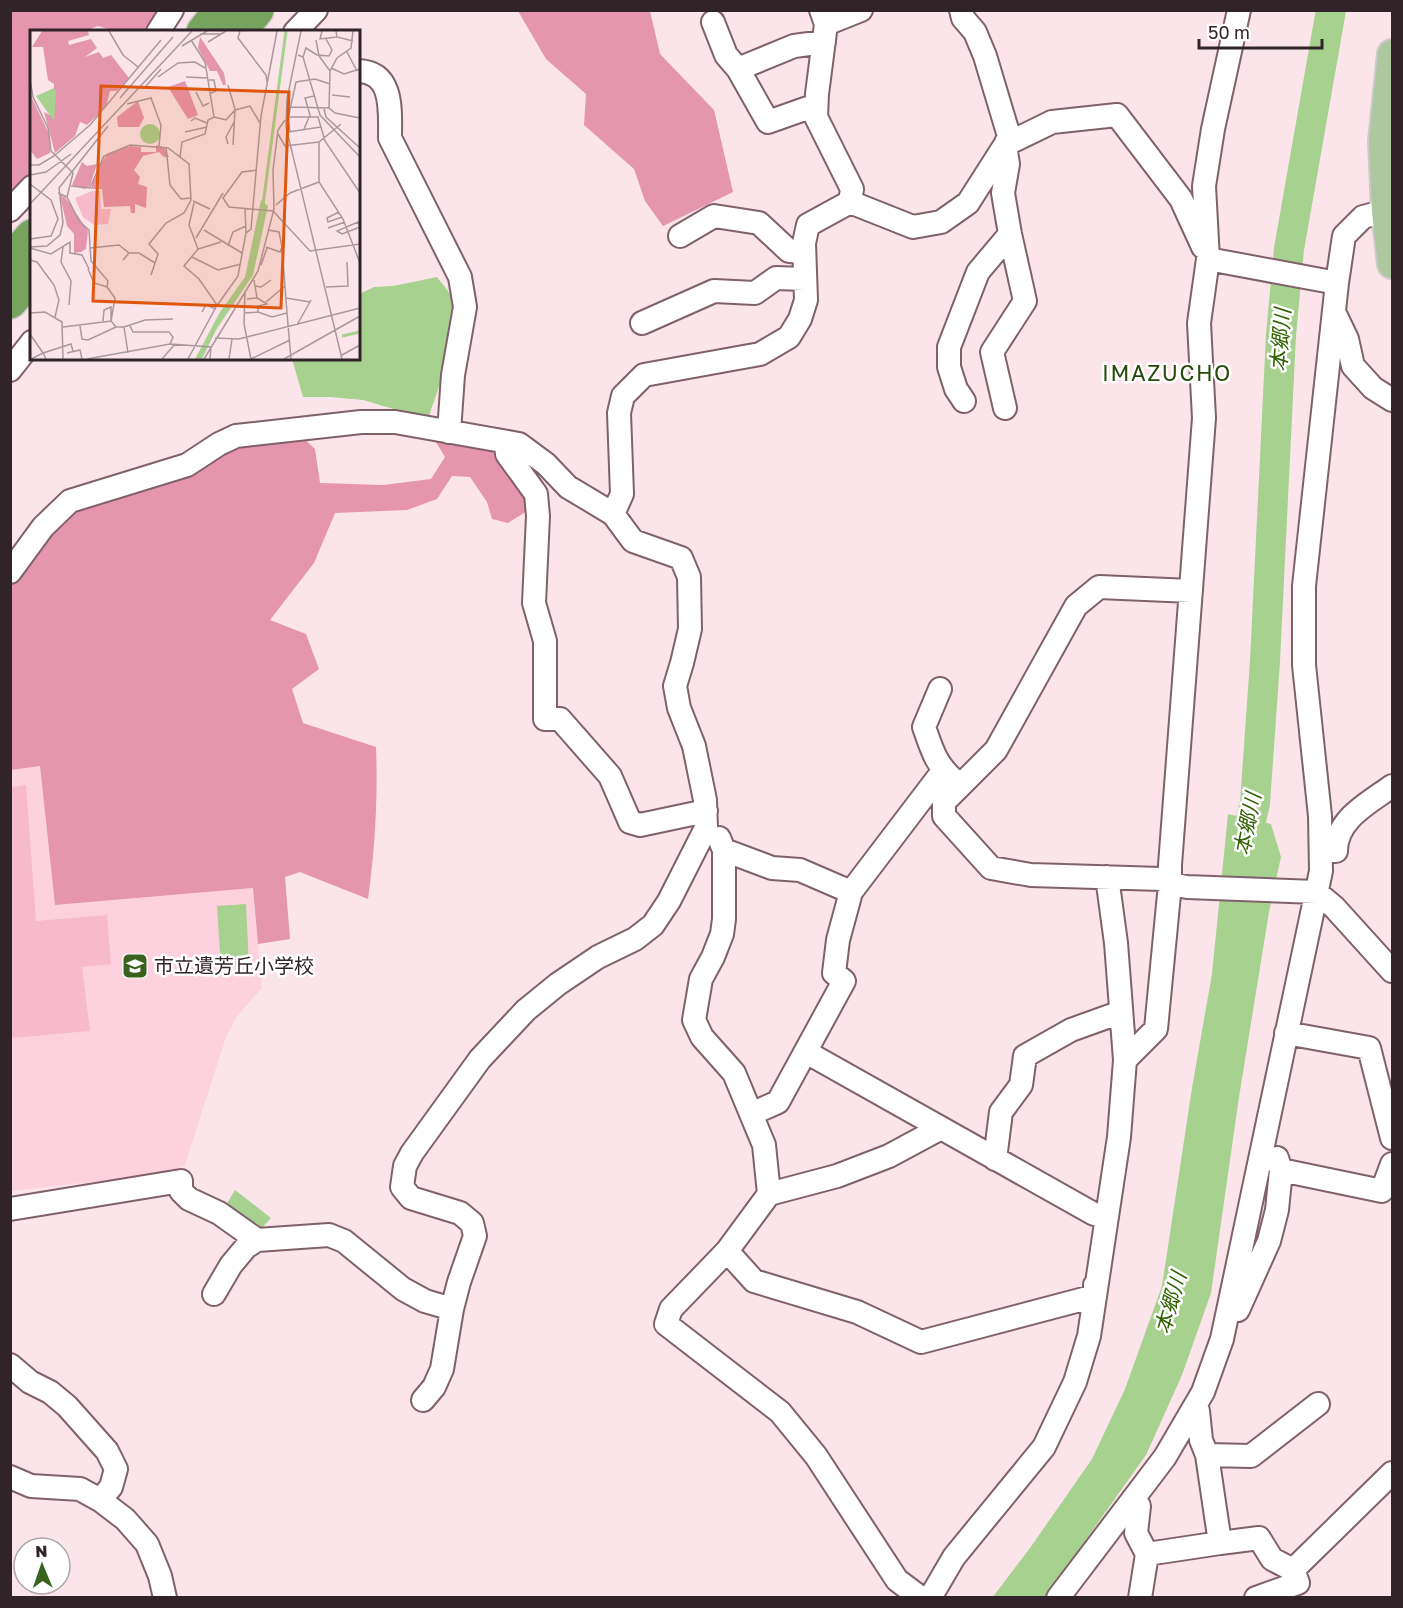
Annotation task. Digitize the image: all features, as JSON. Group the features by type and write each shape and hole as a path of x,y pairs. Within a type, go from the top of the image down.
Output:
{"highway":[{"path":"190,30 203,10"},
{"path":"205,30 220,10"},
{"path":"241,30 257,10"},
{"path":"10,261 30,238"},
{"path":"10,302 30,280"}],"main road":[{"path":"1392,54 1383,141 1386,211 1392,264"}],"street":[{"path":"160,30 172,10"},
{"path":"298,30 316,10"},
{"path":"738,69 794,46 824,25 861,10"},
{"path":"850,202 913,227 941,222 968,203 1005,145 1009,136 985,56 975,32 963,18 961,10"},
{"path":"1125,1060 1156,1029 1178,886 1170,865 1204,418 1199,323 1218,261 1204,186 1213,129 1239,10"},
{"path":"713,22 726,55 738,69 768,122 816,105"},
{"path":"824,25 816,117 852,189 850,202"},
{"path":"360,71 379,76 386,87 390,138 460,278 465,307 453,375 449,432"},
{"path":"1005,145 1052,122 1118,116 1181,199 1218,261 1329,282"},
{"path":"1005,145 1008,164 1003,194 1024,301 992,352 1005,408"},
{"path":"10,210 30,189"},
{"path":"613,514 622,494 619,413 623,396 644,375 760,354 789,337 800,320 806,300 804,243 808,225 850,202"},
{"path":"1386,211 1362,217 1344,237 1329,282 1334,310 1347,339 1353,366 1373,388 1392,400"},
{"path":"680,236 714,216 759,222 789,251 804,252"},
{"path":"964,401 956,389 949,367 949,347 978,272 1010,234"},
{"path":"642,323 714,291 755,293 776,278 805,279"},
{"path":"1058,1598 1165,1457 1203,1392 1222,1339 1321,871 1320,816 1304,665 1304,586 1334,310"},
{"path":"10,370 30,345"},
{"path":"10,572 43,527 70,501 187,465 236,436 362,422 395,422 519,444 546,464 568,487 613,514 633,541 681,558 689,577 690,629 675,686 679,708 694,746 705,800 706,819 669,901 653,925 635,939 598,957 525,1010 480,1059 405,1166 402,1187 411,1198 460,1213 472,1223 475,1236 452,1308 442,1369 434,1387 423,1400"},
{"path":"506,442 507,454 536,494 538,516 534,603 545,641 544,719 560,719 610,776 630,822 640,825 706,819"},
{"path":"1191,591 1099,587 1076,606 996,750 944,802 944,816 991,868 1030,875 1161,879 1178,886 1316,892 1334,907 1392,971"},
{"path":"940,689 924,727 936,760 943,771 961,785"},
{"path":"751,1114 778,1102 844,981 834,973 838,939 851,892 943,771"},
{"path":"1321,849 1335,851 1336,838 1344,822 1392,786"},
{"path":"706,819 714,827 724,850 724,919 722,934 713,957 700,979 694,1020 702,1037 734,1073 764,1145 769,1194"},
{"path":"724,850 772,868 800,870 851,892"},
{"path":"930,1598 954,1557 1044,1447 1075,1382 1089,1336 1119,1137 1125,1060 1116,943 1107,877"},
{"path":"995,1159 1001,1112 1021,1084 1025,1056 1071,1030 1121,1012"},
{"path":"1286,1034 1369,1047 1392,1138"},
{"path":"806,1052 1094,1215"},
{"path":"921,1598 897,1580 816,1456 780,1412 666,1324 671,1309 727,1251 769,1194 837,1176 879,1160 941,1128"},
{"path":"1095,1296 1094,1215 1119,1137"},
{"path":"1222,1339 1231,1339 1239,1305 1269,1241 1277,1210 1281,1170 1274,1146 1263,1143"},
{"path":"1281,1170 1383,1191 1392,1164"},
{"path":"10,1209 181,1181 180,1191 189,1198 219,1213 257,1240"},
{"path":"214,1294 231,1265 246,1247 257,1240 329,1235 344,1241 403,1289 425,1301 452,1308"},
{"path":"727,1251 754,1281 857,1312 921,1342 1095,1296"},
{"path":"11,1365 30,1382 50,1392 67,1406 107,1451 116,1469 111,1487 100,1500"},
{"path":"1206,1455 1251,1456 1318,1404"},
{"path":"1193,1409 1198,1411 1201,1440 1206,1455 1220,1543"},
{"path":"1293,1570 1392,1473"},
{"path":"10,1477 32,1486 80,1489 100,1500 125,1519 147,1544 160,1576 165,1598"},
{"path":"1133,1499 1139,1506 1136,1533 1147,1554 1140,1598"},
{"path":"1147,1554 1259,1538 1272,1559 1293,1570 1298,1583 1256,1598"}],"shaded area":[{"path":"11,11 165,11 154,27 140,30 114,30 98,26 88,30 30,30 30,173 11,194"},
{"path":"518,11 650,11 660,54 714,110 733,192 663,226 645,201 634,169 584,125 586,94 546,59"},
{"path":"428,429 488,442 526,492 527,511 508,523 492,519 487,502 470,477 452,476 437,499 407,510 335,513 314,563 270,620 306,634 319,669 292,689 303,723 376,747 375,823 368,899 300,872 285,877 290,939 258,944 253,888 55,905 40,766 11,770 10,585 20,565 74,503 239,443 299,434 315,449 320,483 383,485 431,479 445,457"},
{"name":"市立遺芳丘小学校","path":"40,766 55,905 253,888 262,988 238,1015 226,1037 185,1165 170,1173 11,1191 11,770"},
{"path":"26,785 36,921 107,915 111,964 82,967 90,1031 11,1038 11,787"}],"water":[{"path":"437,277 451,297 454,312 451,343 428,419 363,400 303,397 292,360 360,360 360,294 374,287 393,286"},
{"path":"1228,814 1271,824 1281,857 1269,912 1239,1097 1211,1293 1182,1375 1146,1455 1045,1597 992,1598 1092,1459 1125,1389 1162,1286 1212,974"},
{"path":"246,904 249,966 221,968 217,906"},
{"path":"235,1190 271,1218 258,1232 225,1207"}],"waterway":[{"name":"本郷川","path":"1242,859 1255,803 1265,661 1281,335 1289,249 1331,10"}],"place":[{"name":"市立遺芳丘小学校","path":"135,966"}],"district":[{"name":"IMAZUCHO","path":"1167,373"}]}
